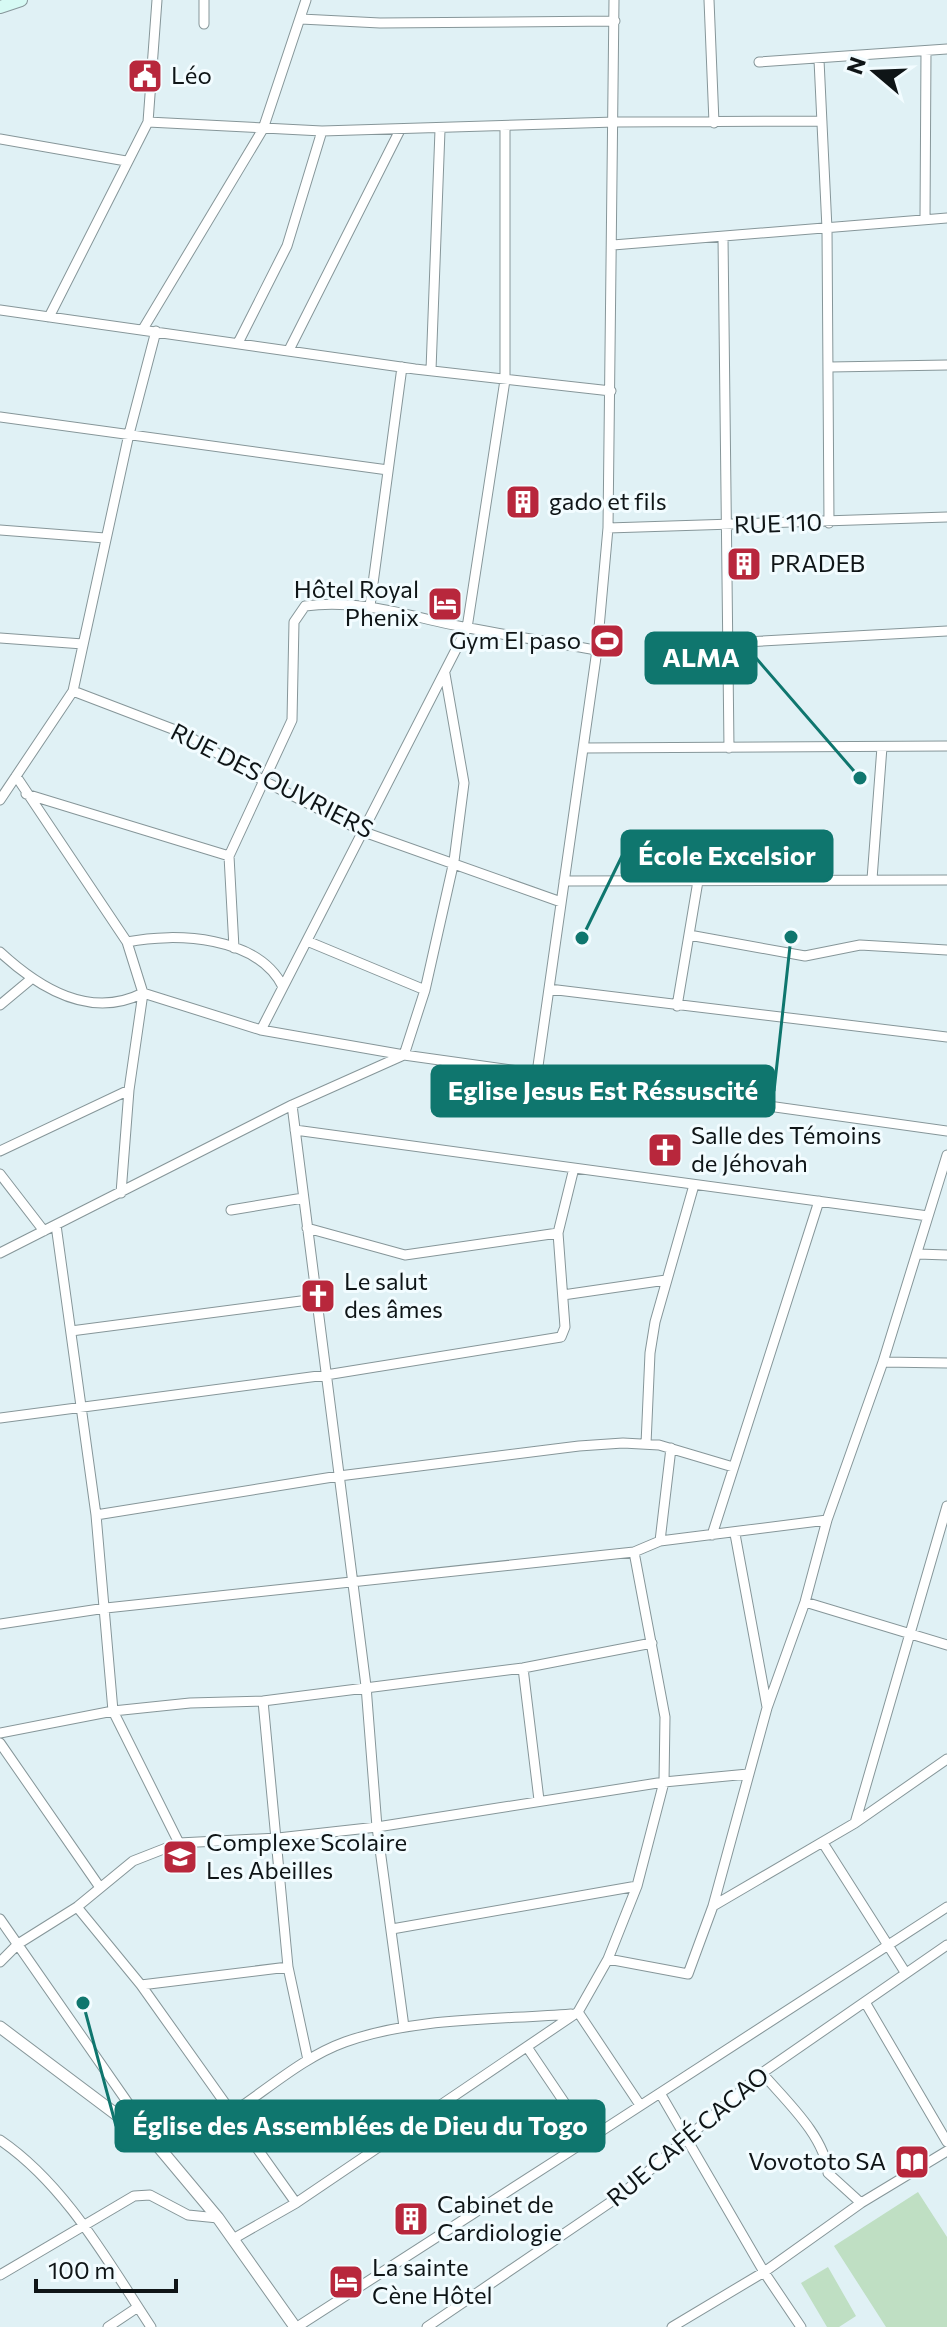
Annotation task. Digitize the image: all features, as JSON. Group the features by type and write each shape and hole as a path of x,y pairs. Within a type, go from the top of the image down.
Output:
{"main road":[{"path":"0,7 21,0"}],"street":[{"path":"49,317 148,122 157,0"},
{"path":"204,0 204,24"},
{"path":"143,329 263,129 306,0"},
{"path":"537,1073 597,650 608,528 614,0"},
{"path":"709,0 714,123"},
{"path":"301,19 380,23 615,21"},
{"path":"759,62 947,49"},
{"path":"925,219 926,51"},
{"path":"819,60 830,367 829,523"},
{"path":"148,122 322,131 440,130 615,122 822,121"},
{"path":"261,1030 467,628 505,380 505,127"},
{"path":"289,350 400,130"},
{"path":"431,370 440,130"},
{"path":"238,343 287,246 322,131"},
{"path":"0,139 126,161"},
{"path":"613,245 947,218"},
{"path":"723,237 729,748"},
{"path":"0,310 402,367 611,391"},
{"path":"0,800 73,691 105,538 156,331"},
{"path":"830,367 947,365"},
{"path":"370,606 402,367"},
{"path":"0,417 388,470"},
{"name":"RUE 110","path":"608,528 947,517"},
{"path":"0,530 105,538"},
{"path":"234,948 229,856 292,720 296,615 305,606 334,602 370,606 467,628 597,650"},
{"path":"727,643 947,631"},
{"path":"0,638 83,644"},
{"path":"0,1253 292,1105 404,1055 425,990 454,861 464,771 445,674"},
{"name":"RUE DES OUVRIERS","path":"73,691 183,733 264,781 364,832 454,861 561,902"},
{"path":"584,748 947,746"},
{"path":"872,879 882,747"},
{"path":"16,776 25,794 127,942 143,993 129,1090 121,1193"},
{"path":"25,794 229,856"},
{"path":"564,881 947,880"},
{"path":"677,1006 698,881"},
{"path":"689,935 805,956 860,945 947,950"},
{"path":"127,942 174,936 234,948 271,968 283,987"},
{"path":"307,941 425,990"},
{"path":"0,952 30,980 60,995 101,1004 119,1004 143,993 261,1030 404,1055 947,1131"},
{"path":"0,1005 30,980"},
{"path":"549,989 947,1037"},
{"path":"0,1151 129,1090"},
{"path":"292,1105 366,1686 377,1827 404,2027"},
{"path":"295,1130 928,1216"},
{"path":"608,1959 688,1974 713,1906 767,1708 805,1602 827,1520 883,1362 947,1155"},
{"path":"0,1418 326,1375 561,1337 565,1327 558,1233 574,1168"},
{"path":"0,1174 44,1231"},
{"path":"646,1444 650,1353 666,1280 694,1185"},
{"path":"231,1210 303,1198"},
{"path":"712,1535 819,1201"},
{"path":"56,1225 96,1515 113,1711 179,1843"},
{"path":"307,1228 405,1255 558,1233"},
{"path":"918,1254 947,1255"},
{"path":"563,1295 666,1280"},
{"path":"71,1331 316,1299"},
{"path":"883,1362 947,1363"},
{"path":"96,1515 339,1476 579,1446 646,1444 671,1448 733,1467"},
{"path":"660,1541 671,1448"},
{"path":"855,1823 947,1506"},
{"path":"0,1616 0,1624 106,1608 634,1552 660,1541 735,1534 827,1520"},
{"path":"735,1534 767,1708"},
{"path":"233,2239 296,2203 576,2013 608,1959 637,1886 664,1782 665,1717 634,1552"},
{"path":"805,1602 947,1645"},
{"path":"0,1733 113,1711 190,1703 263,1701 523,1668 652,1643"},
{"path":"523,1668 539,1800"},
{"path":"263,1701 288,1967 308,2060"},
{"path":"0,1743 99,1886"},
{"path":"713,1906 855,1823 947,1759"},
{"path":"0,1962 18,1944 77,1907 133,1861 179,1843 278,1838 377,1827 664,1782 748,1774"},
{"path":"823,1843 905,1972"},
{"path":"392,1929 637,1886"},
{"path":"77,1907 141,1985 296,2203"},
{"path":"0,1919 157,2145 218,2218 296,2327 947,1907"},
{"name":"RUE CAFÉ CACAO","path":"427,2327 621,2195 762,2073 947,1945"},
{"path":"141,1985 288,1967"},
{"path":"865,2002 947,2142"},
{"path":"230,2114 308,2060 345,2042 404,2027 576,2013"},
{"path":"576,2013 640,2105"},
{"path":"0,2027 157,2145"},
{"path":"527,2047 589,2139"},
{"path":"762,2073 803,2121 827,2162 828,2173 861,2203"},
{"path":"660,2093 764,2272 801,2327"},
{"path":"0,2140 37,2169 81,2224 151,2327"},
{"path":"672,2327 764,2272 861,2203 947,2151"},
{"path":"0,2275 81,2224 143,2194 188,2215 218,2218"},
{"path":"108,2327 138,2307"}],"green space":[{"path":"918,2192 947,2237 947,2327 886,2327 834,2246"},
{"path":"828,2267 856,2316 839,2327 827,2327 801,2283"}],"place":[{"name":"Léo","path":"145,76"},
{"name":"gado et fils","path":"523,502"},
{"name":"PRADEB","path":"744,564"},
{"name":"Hôtel Royal Phenix","path":"445,604"},
{"name":"Gym El paso","path":"607,641"},
{"name":"ALMA","path":"860,778"},
{"name":"Eglise Jesus Est Réssuscité","path":"791,937"},
{"name":"École Excelsior","path":"582,938"},
{"name":"Salle des Témoins de Jéhovah","path":"665,1150"},
{"name":"Le salut des âmes","path":"318,1296"},
{"name":"Complexe Scolaire Les Abeilles","path":"180,1857"},
{"name":"Église des Assemblées de Dieu du Togo","path":"83,2003"},
{"name":"Vovototo SA","path":"912,2162"},
{"name":"Cabinet de Cardiologie","path":"411,2219"},
{"name":"La sainte Cène Hôtel","path":"346,2282"}]}
